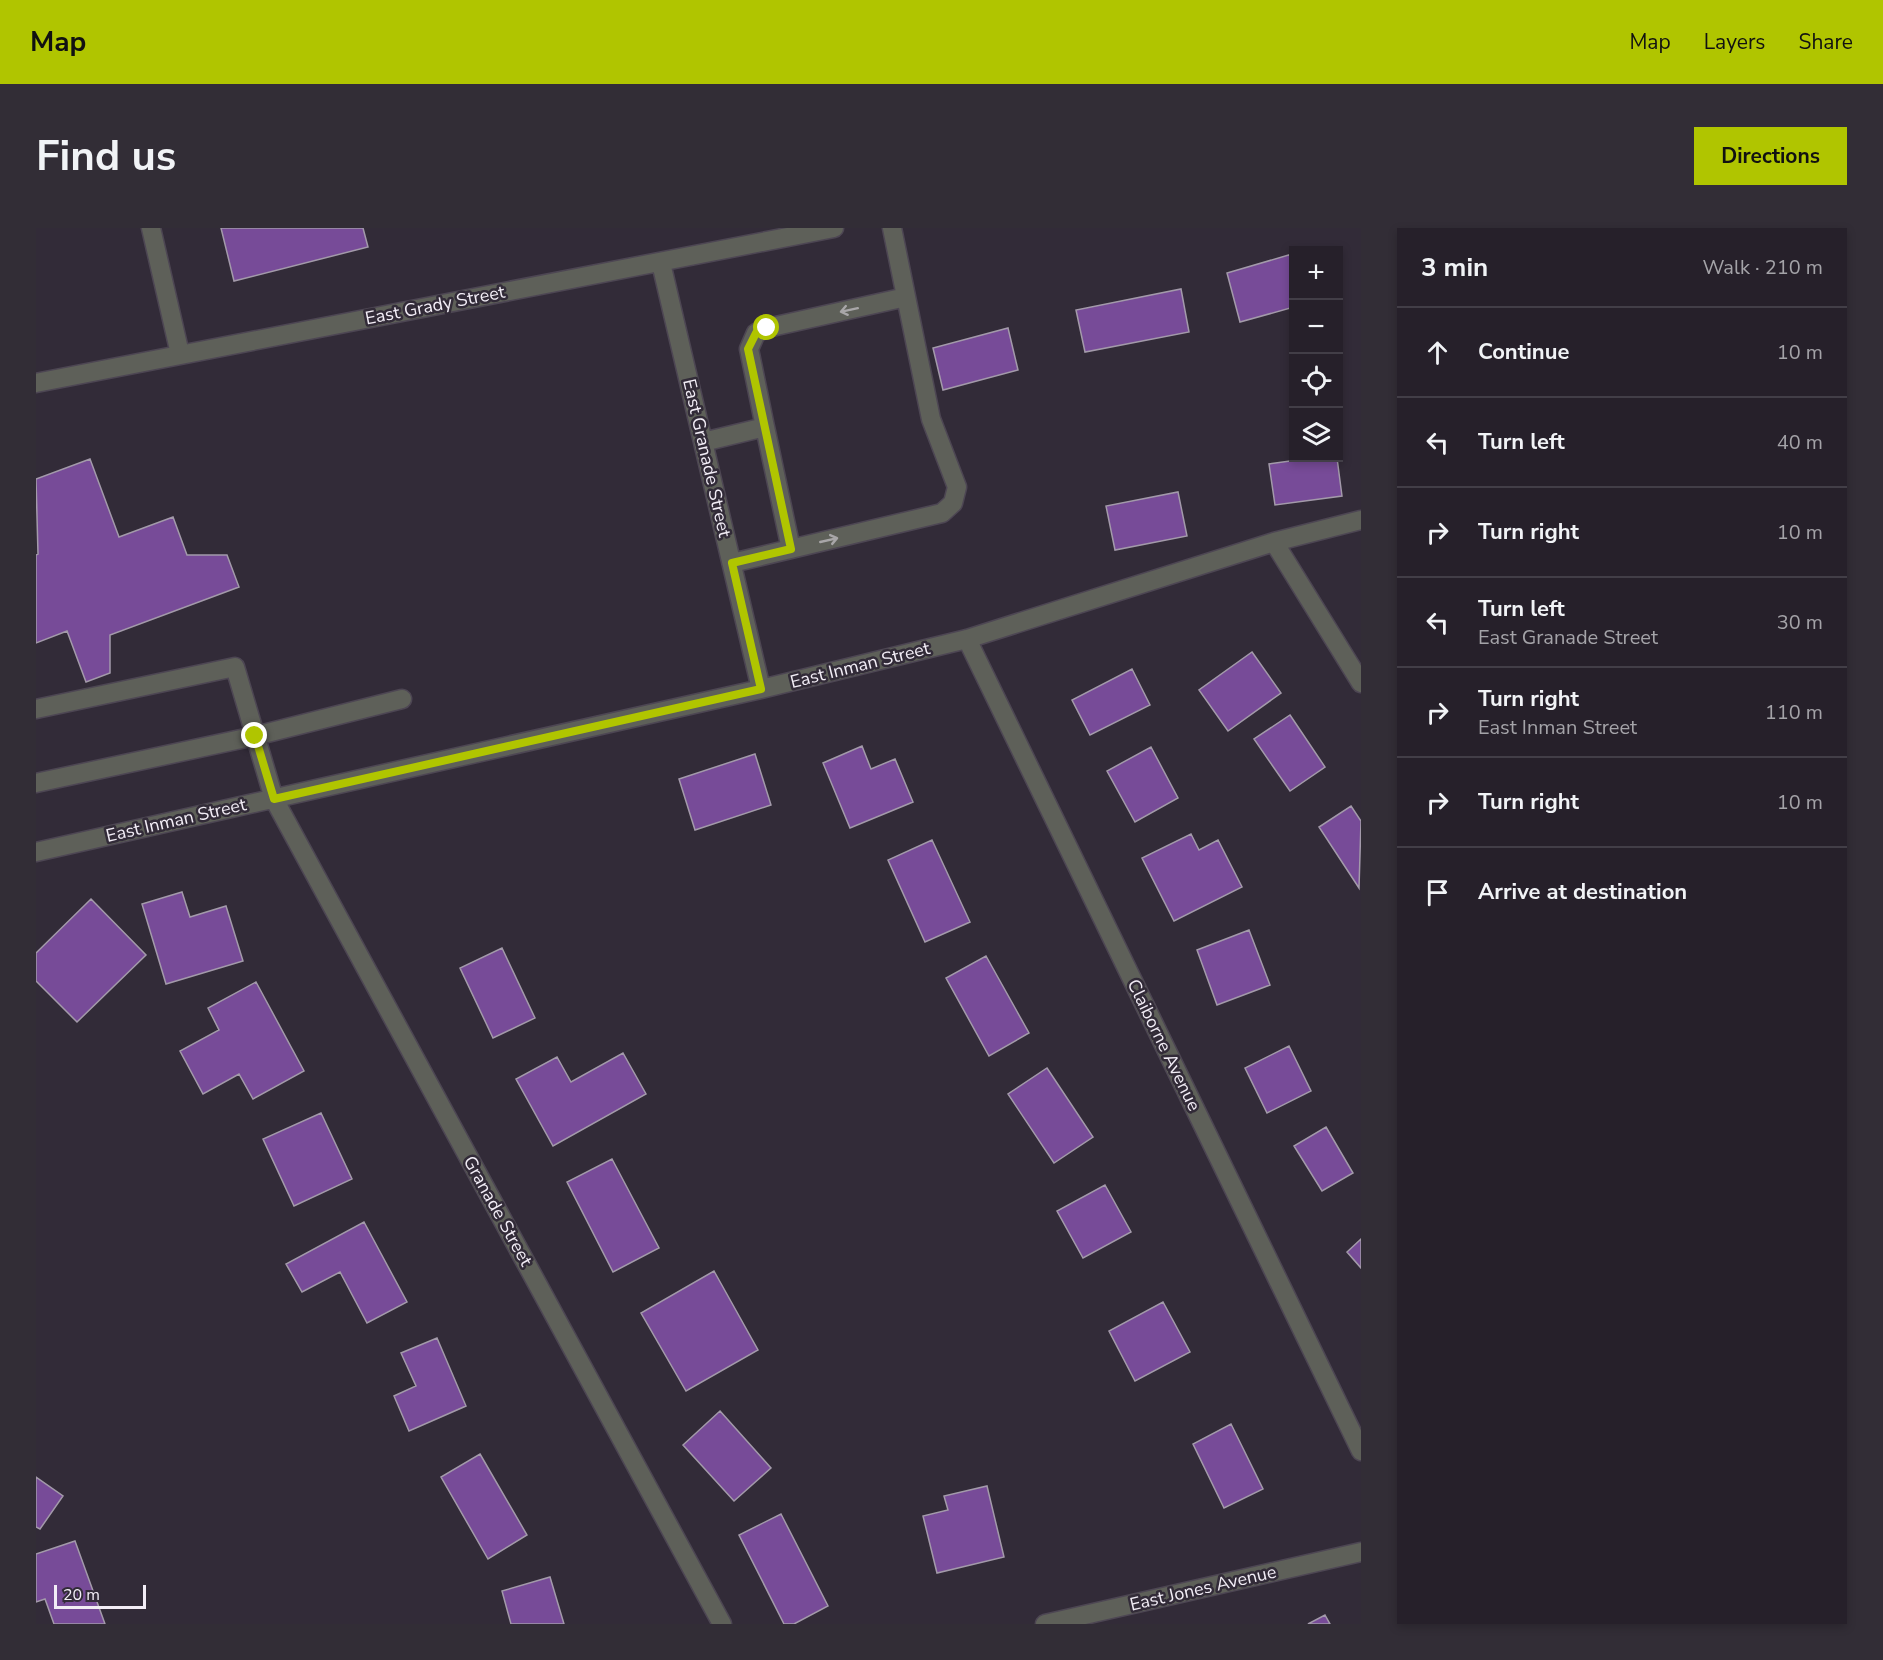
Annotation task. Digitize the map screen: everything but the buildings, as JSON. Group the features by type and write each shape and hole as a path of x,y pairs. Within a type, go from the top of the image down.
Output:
{"street":[{"path":"151,228 180,354"},
{"name":"East Grady Street","path":"36,383 834,228"},
{"path":"732,563 942,513 953,503 957,487 932,419 892,228"},
{"name":"East Granade Street","path":"661,263 761,689"},
{"path":"791,549 748,349 756,333 767,328 906,297"},
{"path":"703,442 765,427"},
{"name":"East Inman Street","path":"36,852 761,689 966,639 1274,542 1361,520"},
{"path":"1274,542 1361,682"},
{"name":"Claiborne Avenue","path":"966,639 1361,1451"},
{"name":"Granade Street","path":"36,709 235,667 274,799 722,1624"},
{"path":"36,783 255,736 402,699"},
{"name":"East Jones Avenue","path":"1045,1624 1361,1552"}],"route":[{"path":"255,736 274,799 761,689 732,563 791,549 748,349 756,333 767,328"}]}
